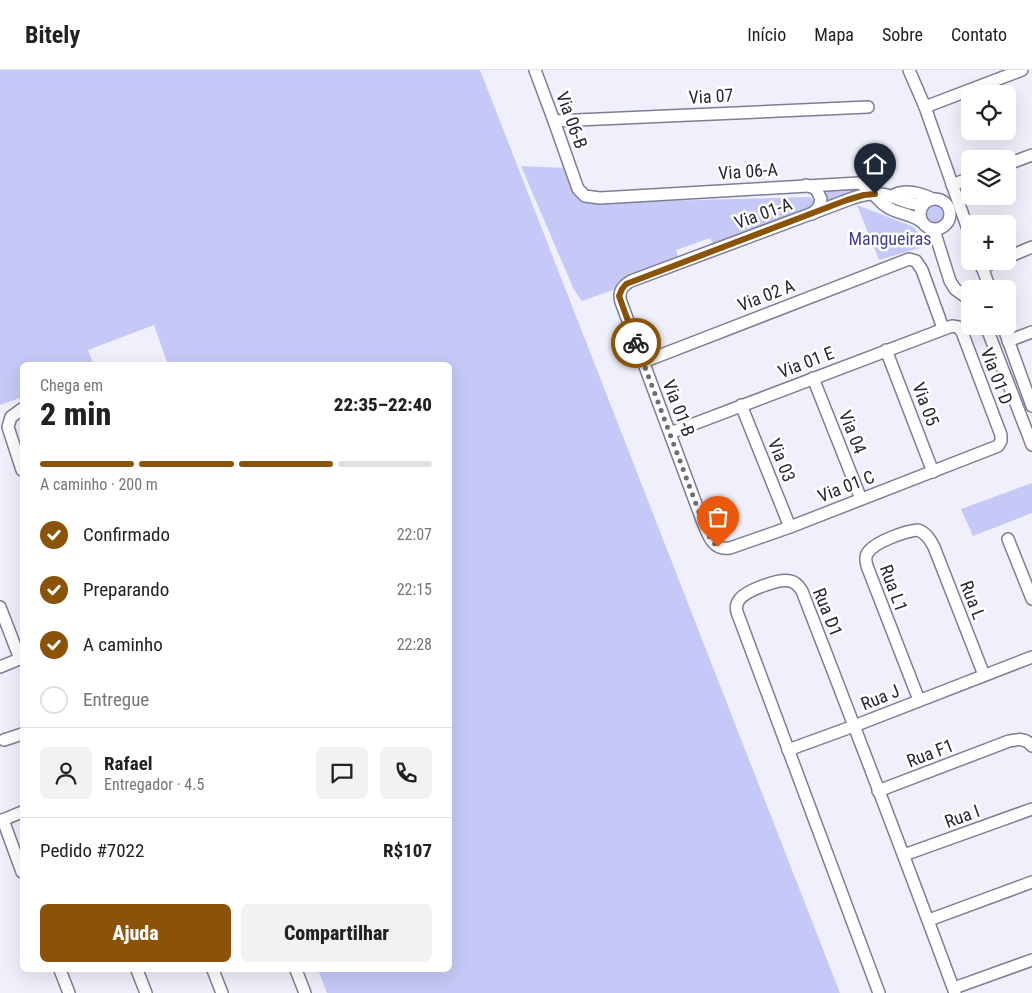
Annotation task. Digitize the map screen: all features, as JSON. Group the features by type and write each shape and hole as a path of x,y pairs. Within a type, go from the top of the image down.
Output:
{"street":[{"name":"Via 06-B","path":"535,70 575,183"},
{"path":"909,70 925,107 963,215"},
{"path":"925,107 1022,70"},
{"name":"Via 07","path":"554,121 868,107"},
{"path":"1016,161 1032,155"},
{"name":"Via 06-A","path":"575,183 582,194 600,198 859,182 866,185 875,194 891,196 902,191 923,195 929,201"},
{"path":"952,185 961,182"},
{"path":"806,185 816,189 821,199 819,206 812,214"},
{"path":"875,194 880,203 890,209 915,217 929,228 934,230 944,227 949,219 950,214 947,205 943,201 929,201 920,212 922,222"},
{"name":"Via 01-A","path":"619,296 622,289 632,281 858,196 875,194"},
{"path":"934,230 950,281 955,289 961,293"},
{"path":"1016,254 1032,247"},
{"name":"Via 02 A","path":"643,362 902,261 914,260 918,263 943,328"},
{"name":"Via 01-B","path":"619,296 707,532"},
{"name":"Via 01 E","path":"670,433 943,328 956,326"},
{"name":"Via 01 D","path":"956,326 962,332 997,424 1001,441"},
{"path":"1008,341 1032,332"},
{"path":"989,335 1032,445"},
{"path":"1006,335 1032,406"},
{"name":"Via 05","path":"886,350 933,472"},
{"name":"Via 04","path":"813,378 861,499"},
{"name":"Via 03","path":"741,405 790,527"},
{"path":"20,410 9,420 8,432 20,465"},
{"name":"Via 01 C","path":"707,532 715,545 722,549 727,549 790,527 990,450 998,446 1001,441"},
{"name":"Rua L1","path":"919,700 870,574 866,556 868,551 877,544 914,530 920,530 929,538"},
{"name":"Rua L","path":"929,538 984,675"},
{"path":"1008,539 1032,599"},
{"name":"Rua D1","path":"879,993 741,626 736,608 741,598 762,586 778,581 788,580 796,583 802,591 929,920 954,991"},
{"path":"0,607 20,657"},
{"name":"Rua J","path":"788,750 1032,657"},
{"path":"0,667 20,659"},
{"path":"4,740 20,735"},
{"name":"Rua F1","path":"878,791 994,746 1020,739 1029,742 1032,746"},
{"name":"Rua I","path":"904,855 1032,809"},
{"path":"20,813 1,821 20,867"},
{"path":"929,920 1032,882"},
{"path":"954,991 1032,960"},
{"path":"61,972 69,993"},
{"path":"137,972 146,993"},
{"path":"214,972 221,993"},
{"path":"297,972 305,993"}],"green space":[{"path":"0,70 480,70 840,993 327,993 319,972 452,972 452,362 167,362 154,325 88,350 93,362 20,362 20,398 0,405"},
{"path":"521,166 567,168 577,198 586,203 810,197 815,202 810,210 714,247 710,238 676,250 679,260 619,281 613,290 582,301 574,290"},
{"path":"854,188 852,193 827,202 825,190"},
{"path":"933,204 940,207 943,214 940,221 933,224 926,221 923,214 926,207"},
{"name":"Mangueiras","path":"857,205 914,227 926,246 879,260"},
{"path":"1032,483 1032,513 973,536 961,509"}],"way so far":[{"path":"636,343 702,520 711,540 718,547"}],"route":[{"path":"636,343 619,296 626,284 847,200 875,194"}]}
